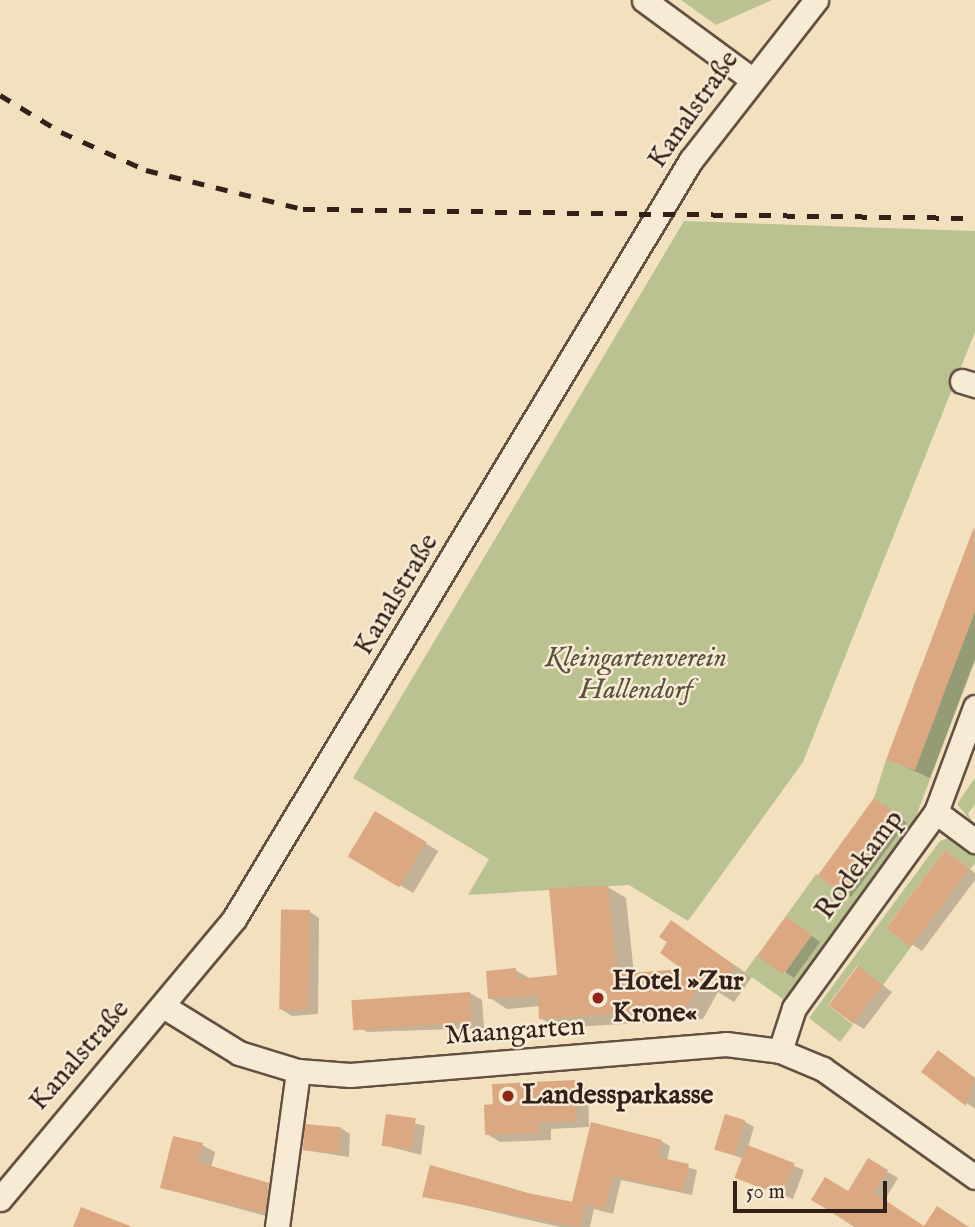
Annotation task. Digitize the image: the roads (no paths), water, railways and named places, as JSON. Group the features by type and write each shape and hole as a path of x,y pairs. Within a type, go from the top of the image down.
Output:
{"street":[{"path":"644,0 750,78"},
{"name":"Kanalstraße","path":"0,1199 163,1006 274,860 691,160 750,78 816,0"},
{"name":"Rodekamp","path":"780,1051 794,1008 936,812 975,707"},
{"path":"936,812 975,841"},
{"name":"Maangarten","path":"163,1006 239,1053 298,1071 350,1075 726,1044 780,1051 824,1069 975,1177"},
{"path":"277,1227 298,1071"}],"railway":[{"path":"0,95 61,132 146,170 303,209 975,218"}],"place":[{"name":"Hotel »Zur Krone«","path":"598,998"},
{"name":"Landessparkasse","path":"508,1096"}],"park label":[{"name":"Kleingartenverein Hallendorf","path":"636,675"}]}
